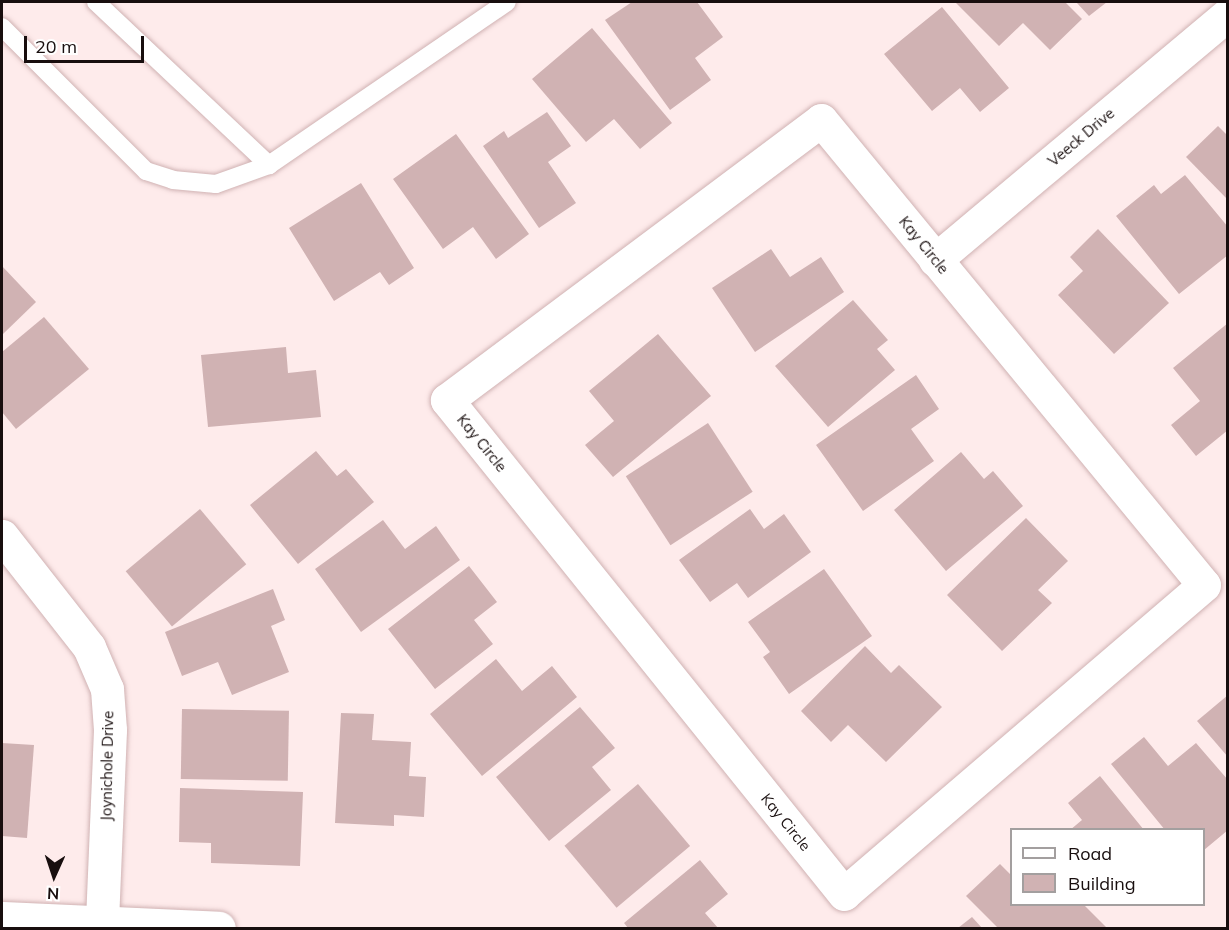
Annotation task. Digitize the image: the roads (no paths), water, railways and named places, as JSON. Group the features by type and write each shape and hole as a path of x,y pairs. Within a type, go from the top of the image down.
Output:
{"street":[{"name":"Veeck Drive","path":"935,260 1227,14"},
{"name":"Kay Circle","path":"821,120 935,260 1204,585 844,894 447,400 821,120"},
{"name":"Joynichole Drive","path":"2,536 89,647 107,689 110,730 102,923"},
{"path":"2,918 219,928"}],"lane":[{"path":"96,2 269,165"},
{"path":"2,27 146,171 173,180 216,184 269,165 507,2"}]}
